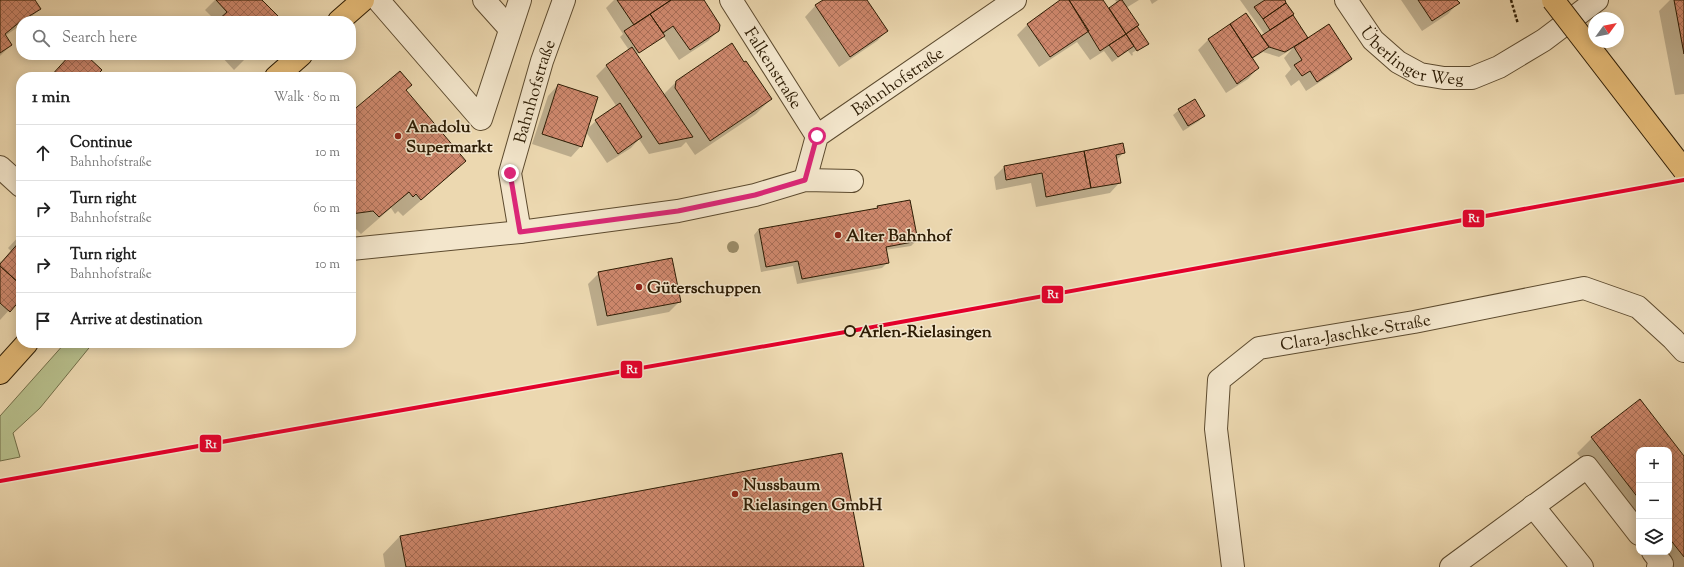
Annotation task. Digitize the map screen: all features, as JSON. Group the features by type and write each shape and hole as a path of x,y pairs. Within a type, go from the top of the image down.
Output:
{"main road":[{"path":"345,16 363,0"},
{"path":"1553,0 1684,170"},
{"path":"282,72 295,60"},
{"path":"0,373 22,348"}],"street":[{"path":"378,0 481,119 520,0"},
{"path":"484,0 510,29"},
{"name":"Bahnhofstraße","path":"520,232 510,173 542,61 564,0"},
{"name":"Falkenstraße","path":"731,0 817,136"},
{"name":"Bahnhofstraße","path":"817,136 1015,0"},
{"name":"Überlinger Weg","path":"1346,0 1374,40 1398,62 1420,74 1444,78 1472,78 1499,67 1544,40 1598,0"},
{"path":"805,180 817,136"},
{"path":"0,167 16,181"},
{"path":"356,248 520,232 678,211 755,195 805,180 852,182"},
{"name":"Clara-Jaschke-Straße","path":"1233,567 1216,429 1219,380 1259,348 1414,322 1584,288 1638,307 1680,339"},
{"path":"1451,567 1587,467 1636,530"},
{"path":"1533,506 1582,567"},
{"path":"1655,555 1662,564 1658,567"}],"path":[{"path":"1511,0 1518,23"}],"green space":[{"path":"61,348 89,348 40,408 13,433 20,457 0,461 0,416"}],"building":[{"path":"0,0 35,0 41,9 29,16 16,16 16,25 5,34 12,45 0,53"},
{"path":"216,0 262,0 278,16 223,16 227,12"},
{"path":"617,0 671,0 634,25"},
{"path":"671,0 704,0 720,25 719,31 690,50 673,26 663,33 650,14"},
{"path":"823,0 867,0 888,31 850,57 815,5"},
{"path":"1060,0 1069,0 1089,31 1050,57 1027,24"},
{"path":"1069,0 1103,0 1126,34 1100,51"},
{"path":"1122,0 1139,25 1126,34 1109,8"},
{"path":"1265,0 1285,0 1286,3 1263,19 1254,7"},
{"path":"1418,0 1457,0 1460,3 1432,21"},
{"path":"1674,0 1684,0 1684,54"},
{"path":"1286,3 1294,14 1270,30 1263,19"},
{"path":"1246,13 1269,47 1252,58 1230,24"},
{"path":"650,14 665,36 639,53 624,31"},
{"path":"1293,15 1308,38 1285,52 1269,47 1261,36"},
{"path":"1230,24 1259,68 1237,84 1208,39"},
{"path":"1329,24 1352,59 1317,82 1310,71 1302,76 1294,65 1302,60 1294,47"},
{"path":"1137,26 1149,44 1137,51 1126,34"},
{"path":"1126,34 1134,46 1118,57 1109,45"},
{"path":"732,43 744,62 746,61 772,99 710,141 675,88 676,81"},
{"path":"632,47 693,137 659,144 606,65"},
{"path":"65,60 91,60 102,70 100,72 55,72"},
{"name":"Anadolu Supermarkt","path":"400,71 412,85 406,90 466,161 421,200 416,194 413,197 409,192 379,217 373,211 356,213 356,108"},
{"path":"558,84 598,97 582,147 542,134"},
{"path":"1195,99 1205,116 1188,126 1178,109"},
{"path":"620,103 642,137 618,154 595,120"},
{"path":"1123,143 1125,153 1116,155 1121,183 1091,188 1084,151"},
{"path":"1084,151 1091,188 1046,197 1042,173 1006,180 1004,166"},
{"name":"Alter Bahnhof","path":"910,200 918,241 886,247 889,263 802,279 798,261 766,267 759,229 878,208 877,206"},
{"path":"16,246 16,280 0,266 0,264"},
{"name":"Güterschuppen","path":"672,258 681,302 607,316 598,272"},
{"path":"0,266 16,280 16,305 10,312 0,303"},
{"path":"1640,399 1684,456 1684,557 1672,542 1672,447 1636,447 1636,495 1591,437"},
{"name":"Nussbaum Rielasingen GmbH","path":"842,453 864,567 406,567 400,536"}],"transit line":[{"name":"R1","path":"0,481 851,331 1684,180"}],"place":[{"name":"Anadolu Supermarkt","path":"398,136"},
{"name":"Alter Bahnhof","path":"838,235"},
{"name":"Güterschuppen","path":"639,287"},
{"name":"Arlen-Rielasingen","path":"850,331"},
{"name":"Nussbaum Rielasingen GmbH","path":"735,494"}],"route":[{"path":"510,173 520,232 678,211 755,195 805,180 817,136"}]}
